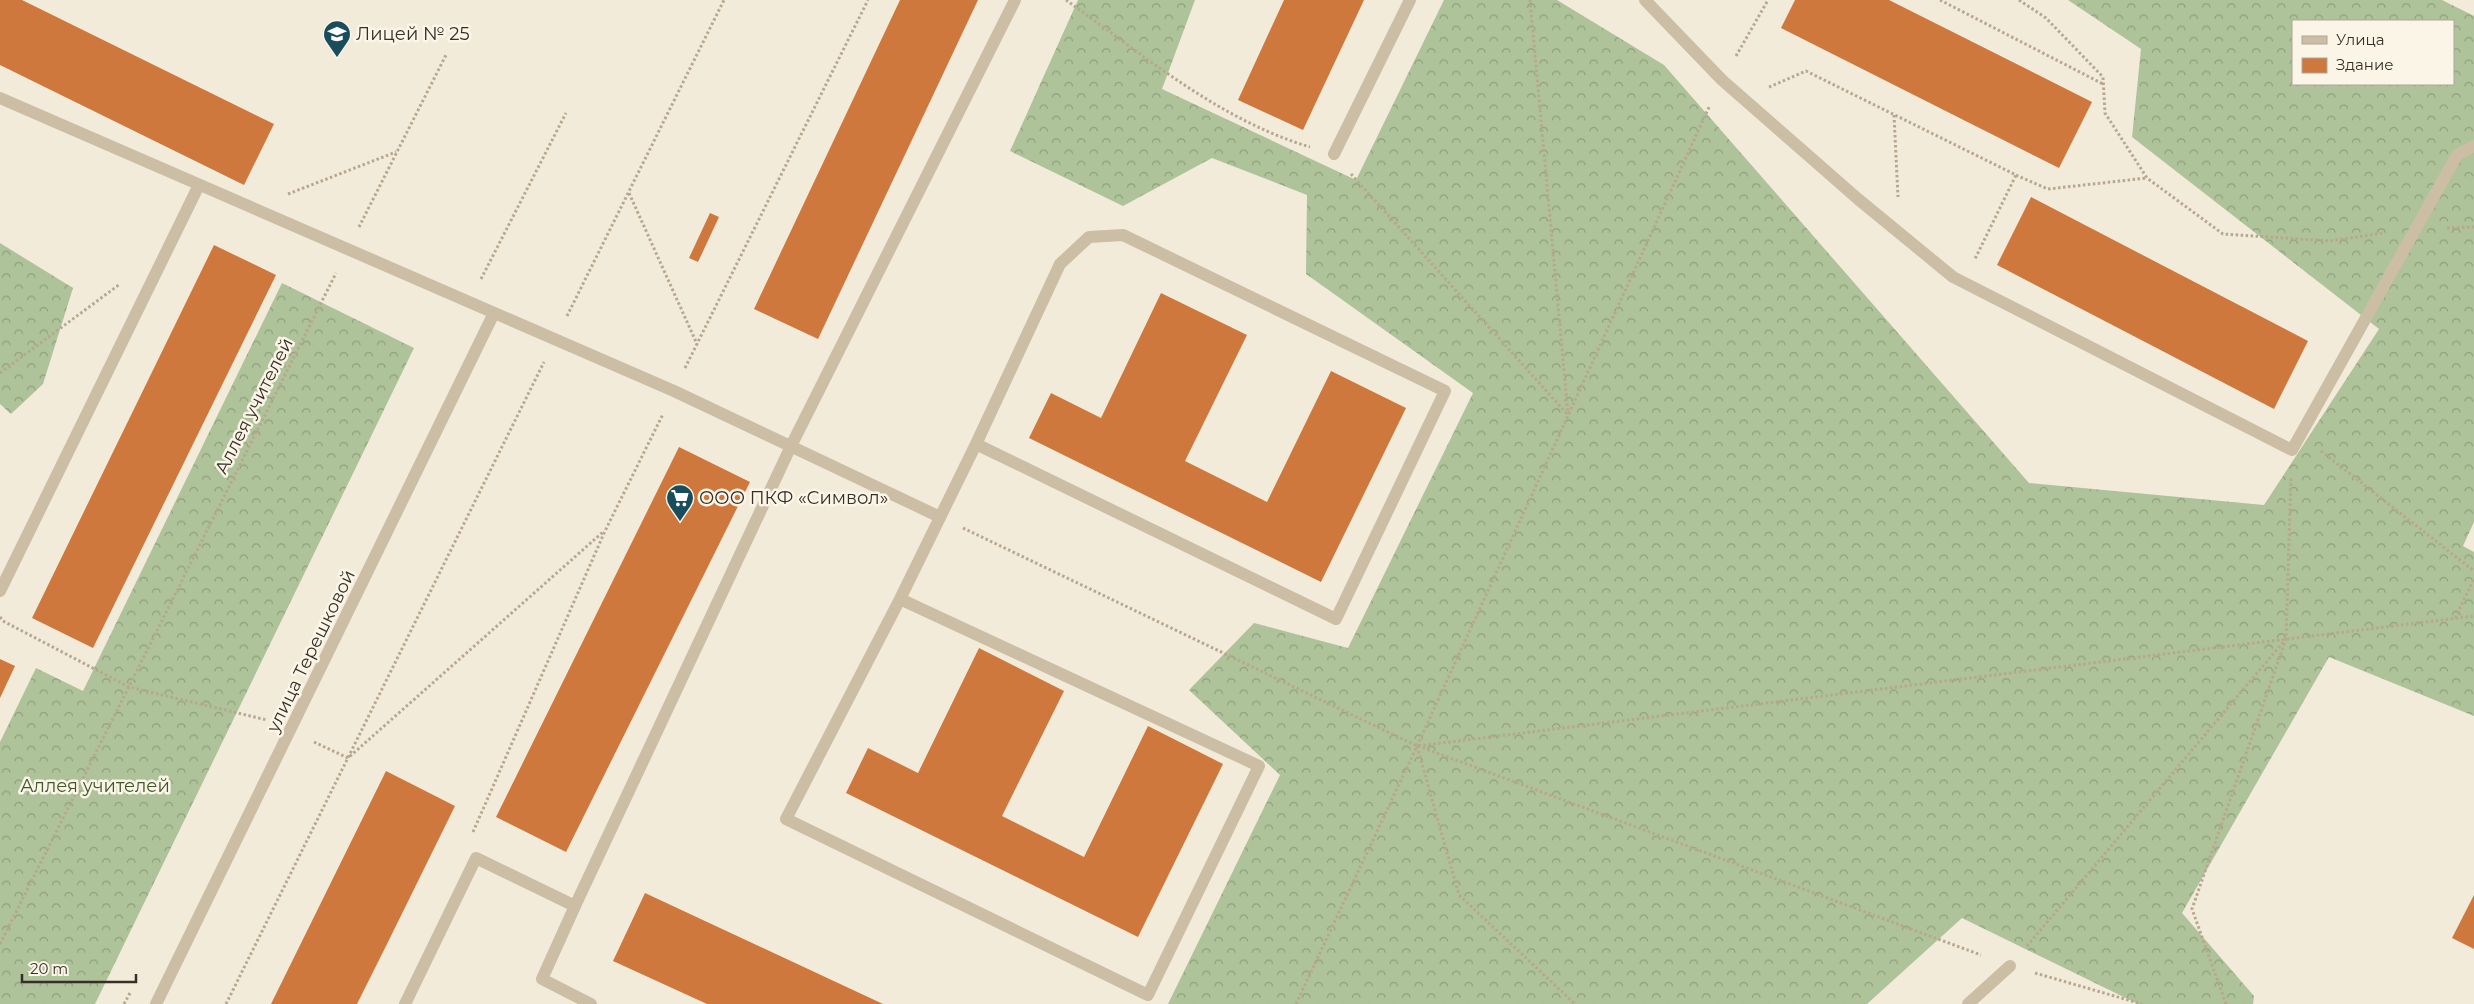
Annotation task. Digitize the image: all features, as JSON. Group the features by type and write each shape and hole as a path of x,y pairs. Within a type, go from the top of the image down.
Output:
{"street":[{"path":"591,1004 542,979 791,446 1015,0"},
{"path":"1334,154 1410,0"},
{"path":"1645,0 1722,80 1899,233 1964,282 2292,450 2457,155 2474,146"},
{"path":"0,98 674,391 940,517"},
{"path":"0,591 199,185"},
{"path":"900,599 1259,766 1148,995 786,819 900,599 976,444 1060,264 1089,238 1123,235 1445,391 1336,619 976,444"},
{"name":"улица Терешковой","path":"156,1004 494,313"},
{"path":"406,1004 476,858 575,906"},
{"path":"1968,1004 2010,966"}],"path":[{"path":"226,1004 724,0"},
{"path":"467,877 473,830 605,531 868,0"},
{"path":"1066,0 1210,102 1292,142 1334,154 1568,415"},
{"path":"1530,0 1568,415"},
{"path":"1296,1004 1417,746 1722,80 1768,0"},
{"path":"1940,0 2103,84"},
{"path":"2019,0 2046,18 2103,77 2106,112 2147,178 2223,234 2330,241 2416,229 2474,227"},
{"name":"Аллея учителей","path":"0,944 357,229 447,53"},
{"path":"1743,98 1806,71 2048,189 2147,178"},
{"path":"1894,114 1899,233"},
{"path":"252,208 396,152"},
{"path":"1964,282 2016,175"},
{"path":"628,192 697,344"},
{"path":"0,373 128,278"},
{"path":"2316,447 2474,571"},
{"path":"2226,1004 2192,909 2286,639 2292,450"},
{"path":"940,517 1417,746 2010,966 2142,1004"},
{"path":"2455,618 2474,579"},
{"path":"1417,746 2474,616"},
{"path":"2010,966 2286,639"},
{"path":"1417,746 1459,895 1575,1004"}],"green space":[{"path":"1078,0 1195,0 1162,89 1356,180 1444,0 1557,0 1664,65 2029,483 2264,505 2379,329 2132,137 2141,49 2068,0 2442,0 2474,16 2474,522 2463,546 2474,552 2474,716 2329,657 2182,913 2254,996 2253,1004 2138,1004 1962,918 1867,1004 1168,1004 1280,775 1189,690 1254,623 1348,648 1473,393 1306,274 1307,195 1212,158 1123,206 1010,151"},
{"path":"0,243 73,288 43,384 11,414 0,404"},
{"name":"Аллея учителей","path":"282,283 414,348 95,1004 0,1004 0,742 36,668 83,691"}],"building":[{"path":"0,0 22,0 274,124 244,185 0,65"},
{"path":"900,0 978,0 818,339 754,309"},
{"path":"1284,0 1364,0 1303,130 1238,100"},
{"path":"1795,0 1889,0 2092,102 2059,168 1781,28"},
{"path":"2031,197 2308,341 2274,409 1997,265"},
{"path":"710,213 719,217 698,262 689,258"},
{"path":"214,245 276,275 93,648 32,618"},
{"path":"1161,293 1247,335 1185,461 1267,502 1331,371 1406,408 1321,582 1029,438 1051,393 1101,418"},
{"path":"679,447 750,482 566,852 496,817"},
{"path":"979,648 1064,691 1002,816 1084,857 1148,726 1223,764 1138,937 846,793 868,748 918,773"},
{"path":"0,659 15,666 0,698"},
{"path":"386,771 455,806 387,944 357,1004 271,1004"},
{"path":"645,893 883,1004 707,1004 613,961"},
{"path":"2474,895 2474,949 2452,938"}],"place":[{"name":"Лицей № 25","path":"337,58"},
{"name":"ООО ПКФ «Символ»","path":"680,522"}]}
